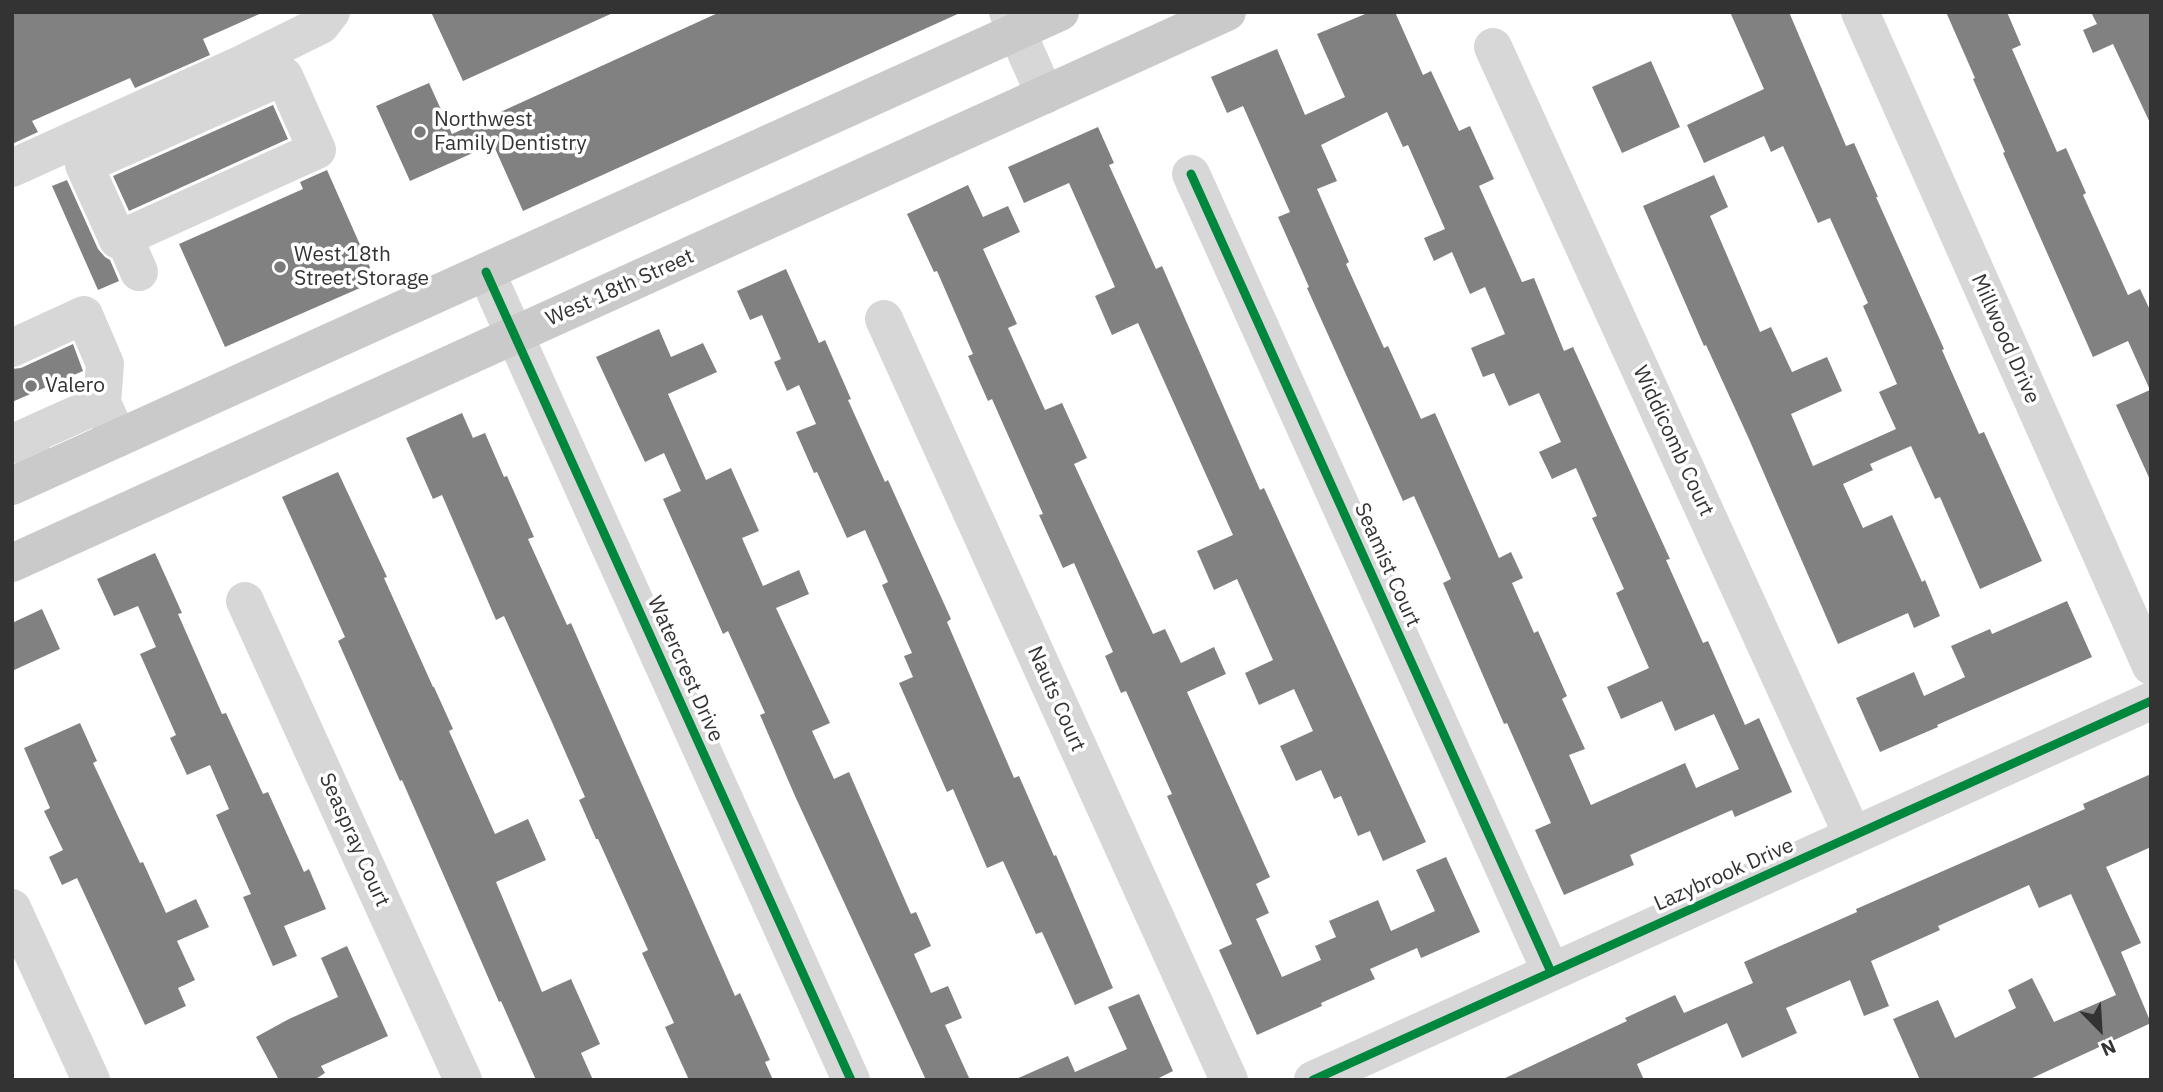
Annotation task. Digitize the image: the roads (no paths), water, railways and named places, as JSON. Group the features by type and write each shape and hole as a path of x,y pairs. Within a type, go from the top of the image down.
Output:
{"main road":[{"path":"26,479 486,272 1012,22 1059,12"},
{"name":"West 18th Street","path":"12,563 1227,12"}],"street":[{"path":"12,168 242,64 321,25 331,12"},
{"name":"Millwood Drive","path":"1860,12 2151,666"},
{"path":"1012,22 1045,94"},
{"name":"Widdicomb Court","path":"1493,47 1853,836"},
{"path":"284,76 317,150 124,237 118,240 85,165 284,76"},
{"name":"Seamist Court","path":"1191,174 1551,972"},
{"path":"124,237 139,272"},
{"name":"Watercrest Drive","path":"486,272 851,1080"},
{"path":"12,348 84,315 105,364 102,403 118,438"},
{"name":"Nauts Court","path":"884,319 1229,1080"},
{"path":"26,479 24,438 102,403"},
{"name":"Seaspray Court","path":"245,601 459,1078"},
{"name":"Lazybrook Drive","path":"1313,1080 2151,701"},
{"path":"12,908 91,1080"}],"place":[{"name":"Northwest Family Dentistry","path":"420,132"},
{"name":"West 18th Street Storage","path":"280,267"},
{"name":"Valero","path":"31,386"}]}
